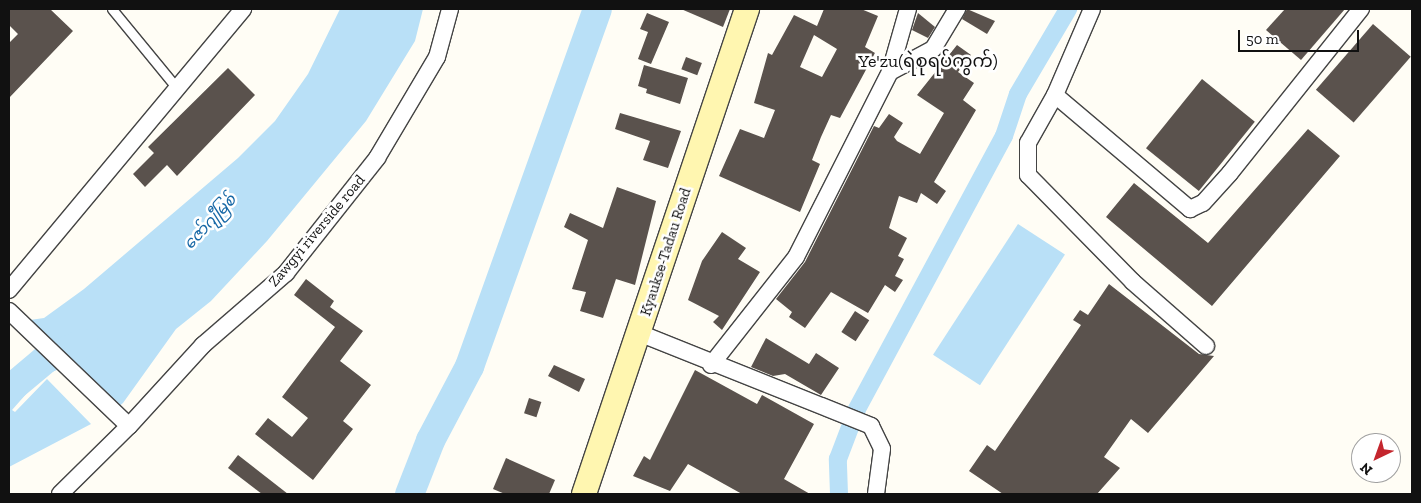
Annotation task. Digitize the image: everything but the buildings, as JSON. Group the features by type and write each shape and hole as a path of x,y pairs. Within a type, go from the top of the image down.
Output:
{"main road":[{"name":"Kyaukse-Tadau Road","path":"584,494 747,9"}],"street":[{"path":"9,290 176,87 243,9"},
{"name":"Zawgyi riverside road","path":"60,494 129,426 203,345 286,273 377,158 438,56 450,9"},
{"path":"711,365 796,257 890,72 908,9"},
{"path":"890,72 933,49 957,9"},
{"path":"1092,9 1055,95 1028,143 1028,175 1133,282 1206,346"},
{"path":"1055,95 1166,191 1196,209 1361,9"},
{"path":"11,314 112,413 129,426"},
{"path":"639,333 711,365 872,426 882,449 876,494"}],"lane":[{"path":"113,9 176,87"}],"water":[{"path":"340,9 423,9 415,41 366,121 267,241 211,301 176,329 123,403 107,416 58,370 65,362 62,359 55,367 37,349 44,341 41,339 33,346 9,323 44,318 84,289 238,158 275,121 308,74"},
{"path":"1018,224 1065,254 980,385 933,355"},
{"path":"26,358 43,375 12,410 15,412 47,379 91,424 9,467 9,375"}],"waterway":[{"path":"409,494 430,440 469,366 597,9"},
{"path":"839,494 838,459 857,409 1004,136 1018,94 1068,9"},
{"name":"ဇော်ဂျီမြစ်","path":"9,389 46,358 83,343"}],"district":[{"name":"Ye'zu(ရဲစုရပ်ကွက်)","path":"928,61"}]}
